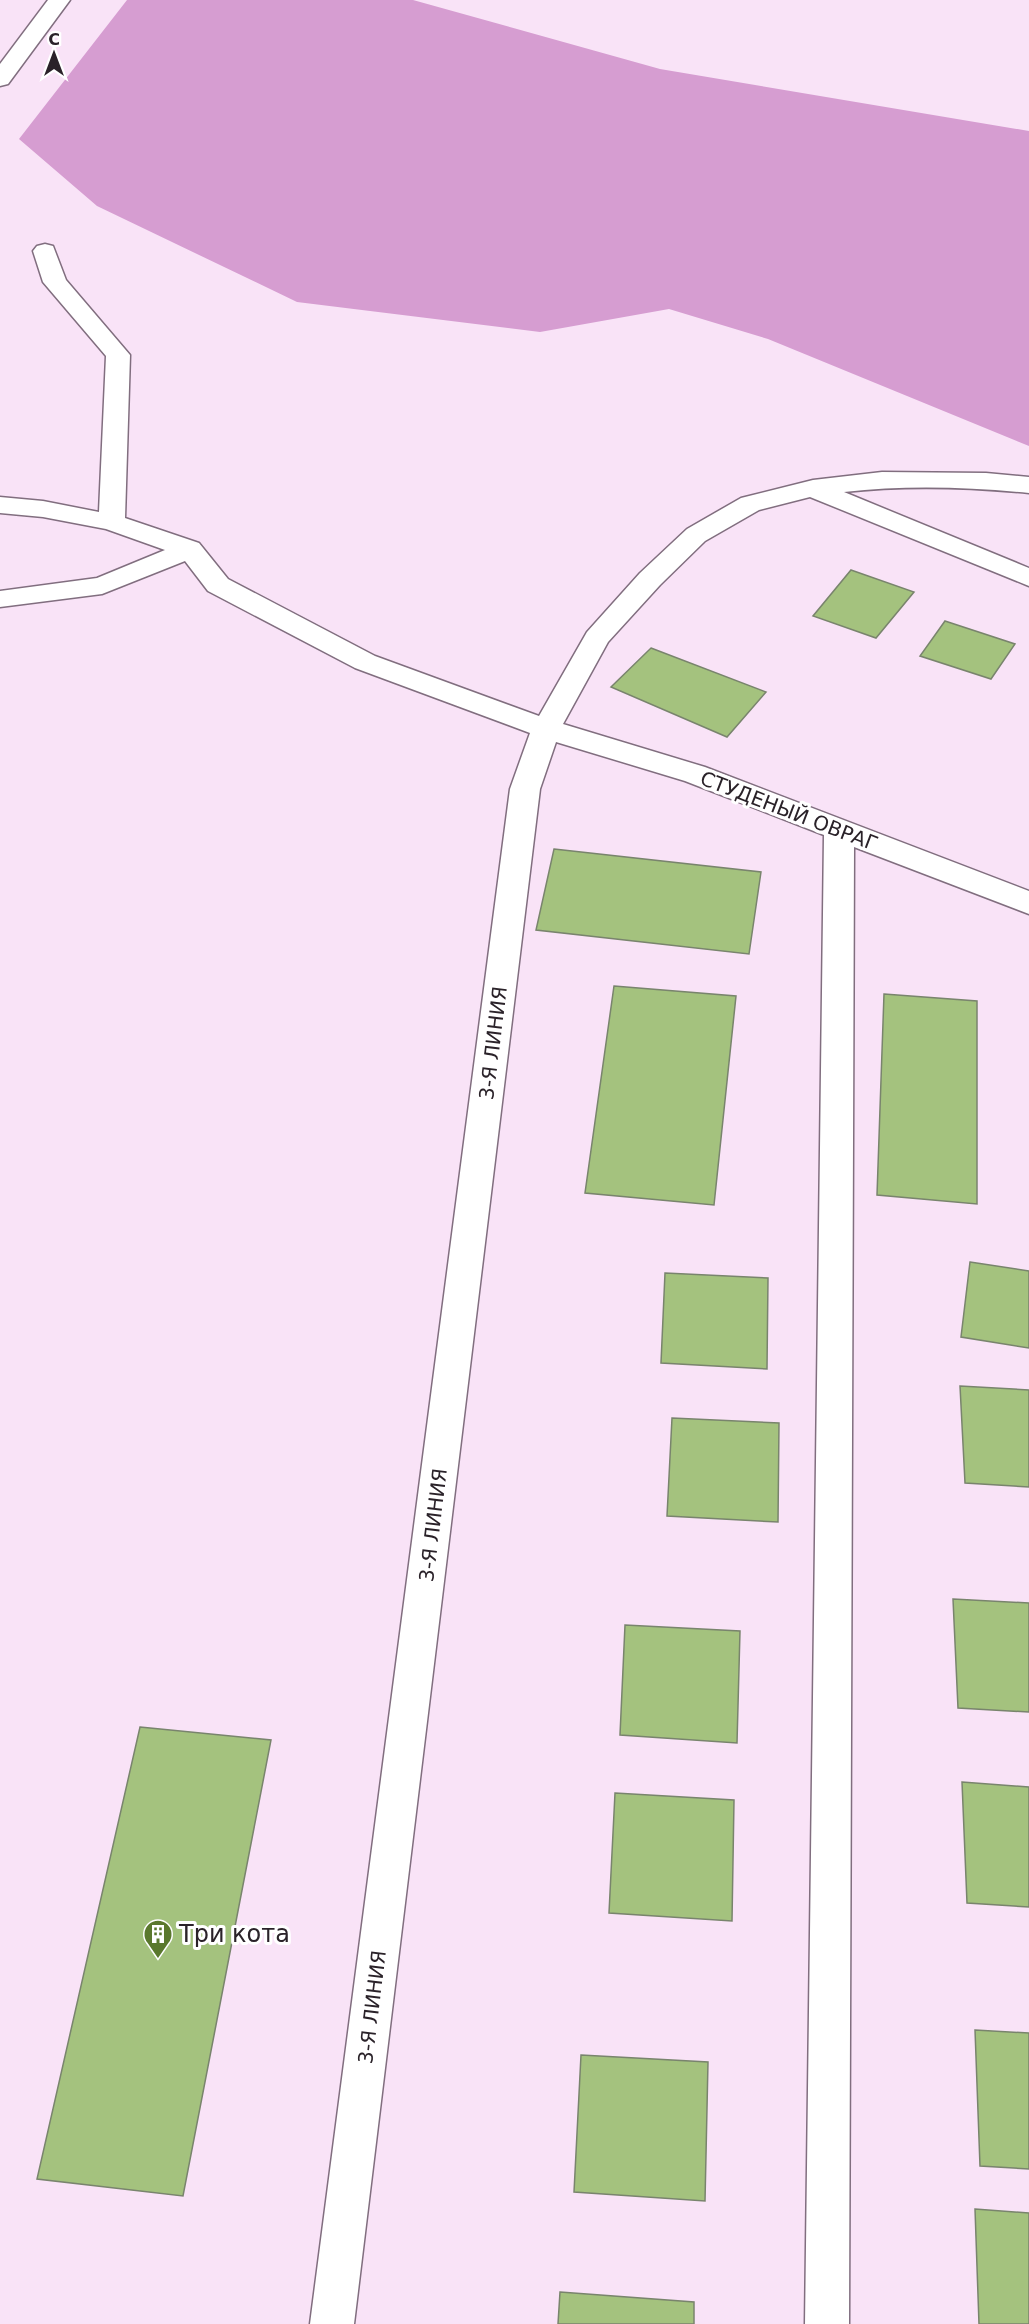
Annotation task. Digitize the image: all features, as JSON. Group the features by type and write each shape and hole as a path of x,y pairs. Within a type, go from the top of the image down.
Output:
{"street":[{"path":"0,79 59,0"},
{"path":"45,251 55,282 118,356 112,522"},
{"name":"3-Я ЛИНИЯ","path":"332,2324 525,789 546,729 597,638 650,579 696,535 750,504 813,489 882,480 986,481 1029,485"},
{"path":"813,489 1029,578"},
{"path":"0,505 43,509 112,522 190,549"},
{"path":"0,599 102,586 190,549"},
{"name":"СТУДЕНЫЙ ОВРАГ","path":"190,549 218,585 365,662 546,729 695,774 1029,903"},
{"path":"827,2324 839,831"}],"shaded area":[{"path":"127,0 413,0 660,69 1029,131 1029,446 768,339 669,309 540,332 297,302 97,206 19,139"}],"building":[{"path":"851,570 914,592 876,638 813,616"},
{"path":"945,621 1015,644 991,679 920,656"},
{"path":"651,648 766,692 727,737 611,687"},
{"path":"554,849 761,872 749,954 536,930"},
{"path":"614,986 736,996 714,1205 585,1193"},
{"path":"884,994 977,1001 977,1204 877,1195"},
{"path":"970,1262 1029,1271 1029,1348 961,1337"},
{"path":"665,1273 768,1278 767,1369 661,1363"},
{"path":"960,1386 1029,1390 1029,1487 965,1483"},
{"path":"672,1418 779,1423 778,1522 667,1516"},
{"path":"953,1599 1029,1603 1029,1712 958,1708"},
{"path":"625,1625 740,1631 737,1743 620,1735"},
{"name":"Три кота","path":"140,1727 271,1740 183,2196 37,2179"},
{"path":"962,1782 1029,1787 1029,1907 967,1903"},
{"path":"615,1793 734,1800 732,1921 609,1913"},
{"path":"975,2030 1029,2033 1029,2169 980,2166"},
{"path":"581,2055 708,2062 705,2201 574,2192"},
{"path":"975,2209 1029,2213 1029,2324 979,2324"},
{"path":"560,2292 694,2302 694,2324 558,2324"}],"place":[{"name":"Три кота","path":"158,1960"}]}
